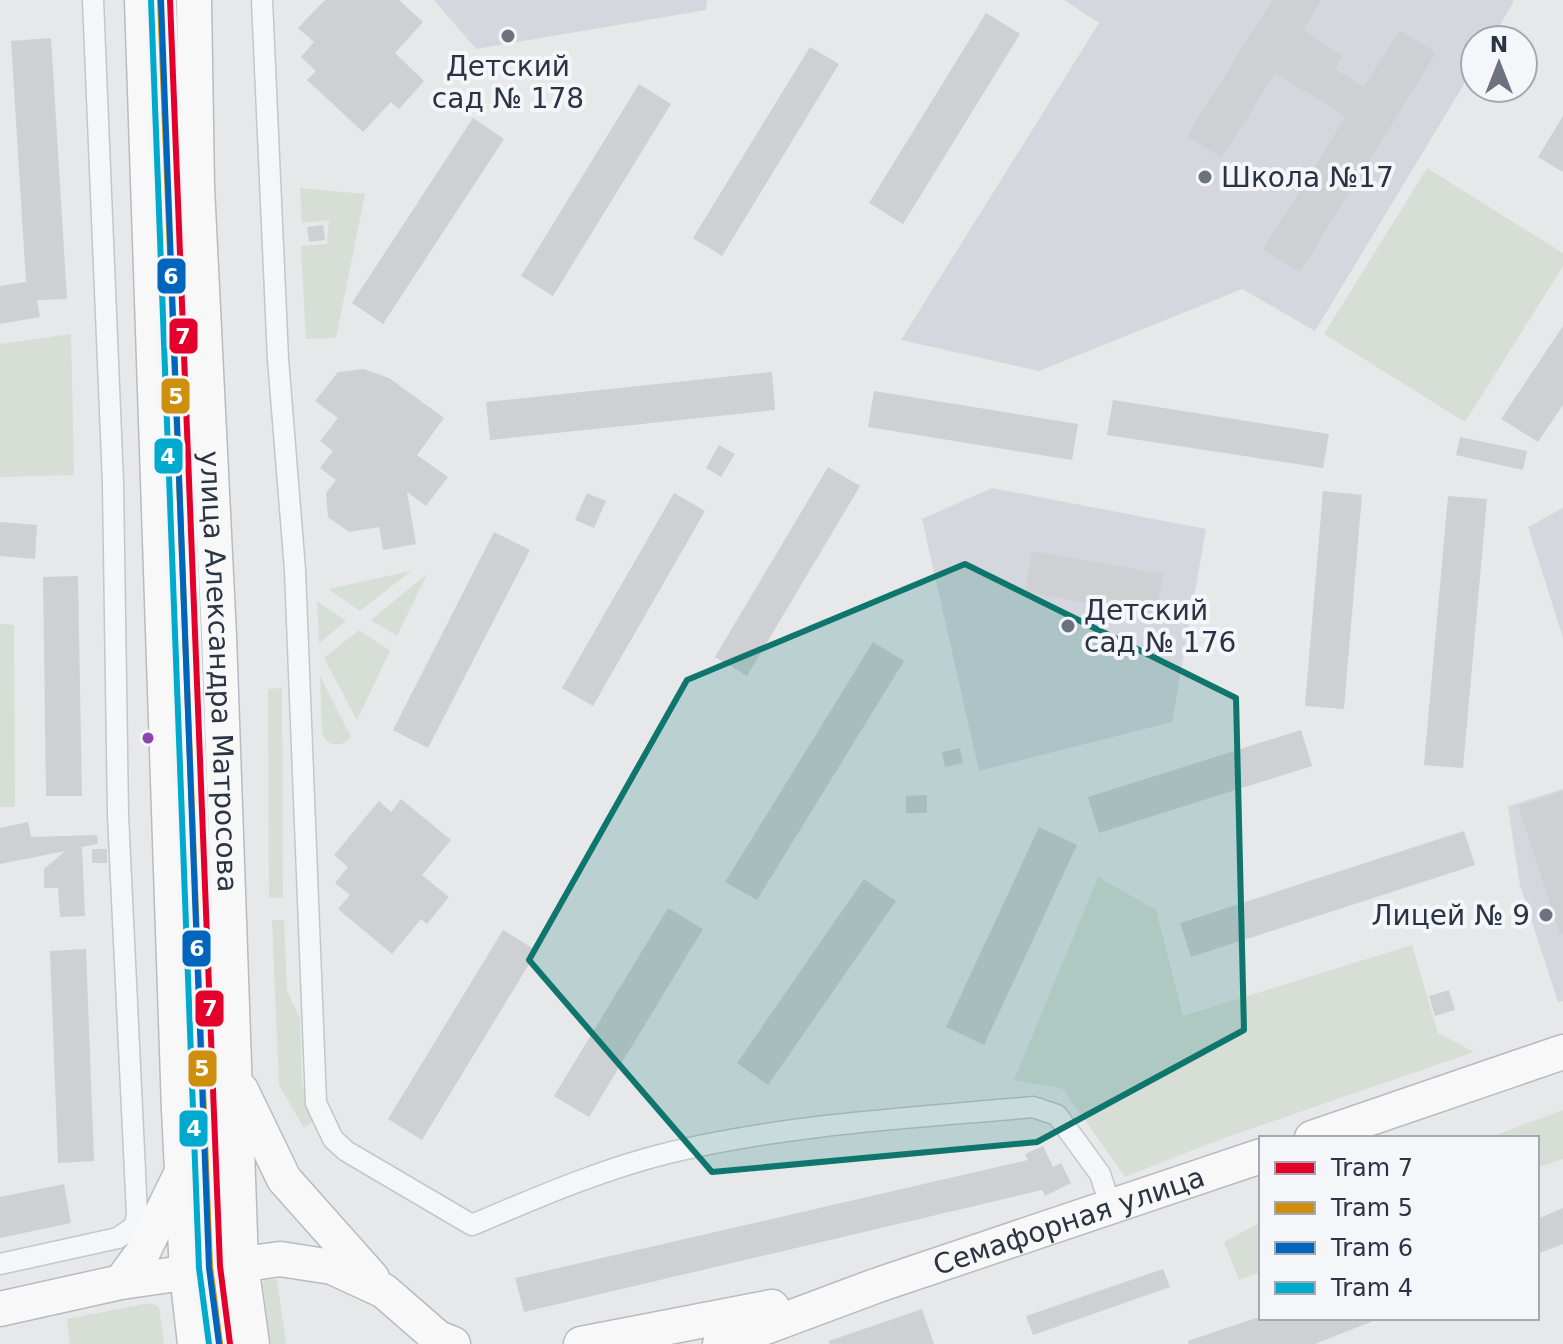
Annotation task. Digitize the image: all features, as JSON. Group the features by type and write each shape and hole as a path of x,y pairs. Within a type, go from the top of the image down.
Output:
{"highway":[{"name":"улица Александра Матросова","path":"142,0 181,1174 195,1344"},
{"name":"улица Александра Матросова","path":"194,0 196,158 219,636 241,1264 252,1344"},
{"path":"1318,1136 1563,1052"},
{"path":"234,1076 284,1179 384,1291 438,1338 453,1344"},
{"name":"Семафорная улица","path":"720,1344 878,1285 1259,1157"},
{"path":"121,1282 143,1252 181,1174"},
{"path":"0,1309 121,1282 280,1259 332,1267 384,1291 410,1344"},
{"name":"Семафорная улица","path":"581,1344 878,1285"}],"street":[{"path":"0,1264 118,1238 135,1226 137,1214 119,828 113,483 93,0"},
{"path":"262,0 278,359 295,570 316,1103 333,1139 346,1151 472,1225 592,1174 709,1144 832,1125 1033,1107 1057,1115 1100,1174 1111,1207"}],"highlighted area":[{"path":"965,564 1236,698 1244,1030 1037,1142 712,1172 529,960 687,680"}],"shaded area":[{"name":"Детский сад № 178","path":"434,0 707,0 706,10 476,49"},
{"name":"Школа №17","path":"1064,0 1514,1 1500,24 1459,24 1459,92 1315,331 1242,289 1039,371 901,340 1099,23"},
{"path":"1427,168 1563,253 1563,266 1465,422 1324,334"},
{"path":"300,188 365,194 336,338 306,339 301,246 327,244 329,220 302,223"},
{"path":"71,334 74,475 0,477 0,344"},
{"name":"Детский сад № 176","path":"992,488 1206,529 1172,722 979,771 922,519"},
{"path":"1563,508 1563,638 1528,527"},
{"path":"411,571 360,611 328,589"},
{"path":"427,574 397,636 371,620"},
{"path":"317,601 346,621 319,643"},
{"path":"0,624 14,625 15,807 0,807"},
{"path":"359,630 390,651 357,720 324,658"},
{"path":"320,676 351,737 343,743 327,742 322,733"},
{"path":"282,688 283,898 269,898 268,689"},
{"name":"Лицей № 9","path":"1563,789 1563,1001 1558,1002 1520,885 1508,806"},
{"path":"1098,877 1156,910 1183,1016 1412,945 1438,1033 1474,1052 1221,1139 1125,1177 1063,1089 1014,1080"},
{"path":"272,920 284,920 287,991 300,1018 302,1084 314,1120 304,1128 279,1085"},
{"path":"1563,1110 1563,1159 1539,1167 1539,1136 1493,1136"},
{"path":"1259,1223 1259,1273 1239,1280 1224,1242"},
{"path":"266,1279 277,1280 286,1344 270,1344 263,1283"},
{"path":"149,1303 159,1307 164,1344 70,1344 67,1319"}],"building":[{"path":"325,0 399,0 423,22 395,53 424,81 399,109 391,102 363,132 307,80 316,71 301,57 314,42 298,28"},
{"path":"1272,0 1322,0 1303,30 1343,56 1335,69 1364,87 1400,30 1436,53 1300,272 1263,250 1346,116 1275,73 1222,158 1187,136"},
{"path":"986,13 1020,34 903,224 869,203"},
{"path":"51,38 67,299 37,300 40,317 0,324 0,286 26,282 11,41"},
{"path":"810,47 839,64 722,256 693,238"},
{"path":"639,84 671,104 553,296 521,276"},
{"path":"1563,116 1563,172 1538,157"},
{"path":"473,118 504,139 383,324 352,303"},
{"path":"323,225 325,240 309,242 307,227"},
{"path":"1563,326 1563,405 1538,442 1501,419"},
{"path":"364,369 389,378 444,418 417,455 448,477 426,506 407,492 416,544 383,550 379,527 349,532 328,517 326,493 336,480 320,468 333,451 320,441 338,418 315,401 338,372"},
{"path":"772,372 775,410 490,440 486,402"},
{"path":"874,391 1078,424 1072,460 868,427"},
{"path":"1113,400 1329,434 1323,468 1107,435"},
{"path":"1460,437 1527,451 1523,470 1456,455"},
{"path":"719,445 735,454 721,477 706,468"},
{"path":"828,467 860,486 747,676 715,657"},
{"path":"1323,491 1362,495 1344,709 1305,706"},
{"path":"587,493 606,501 594,528 575,520"},
{"path":"674,493 705,511 593,706 562,688"},
{"path":"1448,496 1487,499 1463,768 1424,765"},
{"path":"0,522 37,525 35,559 0,556"},
{"path":"494,532 530,550 428,748 393,730"},
{"path":"1032,551 1163,574 1156,615 1025,592"},
{"path":"78,576 82,796 46,796 43,577"},
{"path":"873,642 904,661 757,900 725,882"},
{"path":"1301,730 1312,766 1099,833 1088,797"},
{"path":"960,748 963,763 945,767 942,752"},
{"path":"1563,791 1563,934 1560,934 1518,806"},
{"path":"927,795 927,813 906,813 906,796"},
{"path":"401,799 451,840 422,875 449,897 427,924 421,919 392,954 338,909 350,895 335,883 348,867 334,855 379,801 391,812"},
{"path":"28,822 31,837 97,835 98,844 82,847 85,916 60,917 58,888 44,888 44,869 65,851 0,864 0,828"},
{"path":"1039,827 1077,845 984,1045 946,1027"},
{"path":"1464,831 1475,865 1191,957 1180,923"},
{"path":"92,849 107,849 107,863 92,863"},
{"path":"864,879 896,901 768,1085 737,1063"},
{"path":"668,908 703,929 589,1117 554,1096"},
{"path":"503,930 537,951 422,1140 388,1119"},
{"path":"86,949 94,1161 58,1163 50,951"},
{"path":"1449,990 1455,1010 1435,1016 1429,996"},
{"path":"1043,1146 1053,1167 1061,1163 1071,1183 1045,1196 1042,1190 524,1312 515,1278 1028,1160 1025,1154"},
{"path":"64,1184 71,1223 0,1238 0,1197"},
{"path":"1563,1208 1563,1244 1539,1253 1539,1218"},
{"path":"1163,1269 1170,1287 1033,1335 1026,1316"},
{"path":"922,1309 934,1344 829,1344 829,1341"},
{"path":"1256,1318 1375,1320 1315,1344 1188,1344 1188,1341"}],"tram line":[{"name":"4","path":"151,0 199,1268 209,1344"},
{"name":"5","path":"160,0 210,1266 220,1344"},
{"name":"6","path":"161,0 209,1268 219,1344"},
{"name":"7","path":"170,0 220,1266 230,1344"}],"place":[{"name":"Детский сад № 178","path":"508,36"},
{"name":"Школа №17","path":"1205,177"},
{"name":"Детский сад № 176","path":"1068,626"},
{"name":"Лицей № 9","path":"1546,915"}]}
